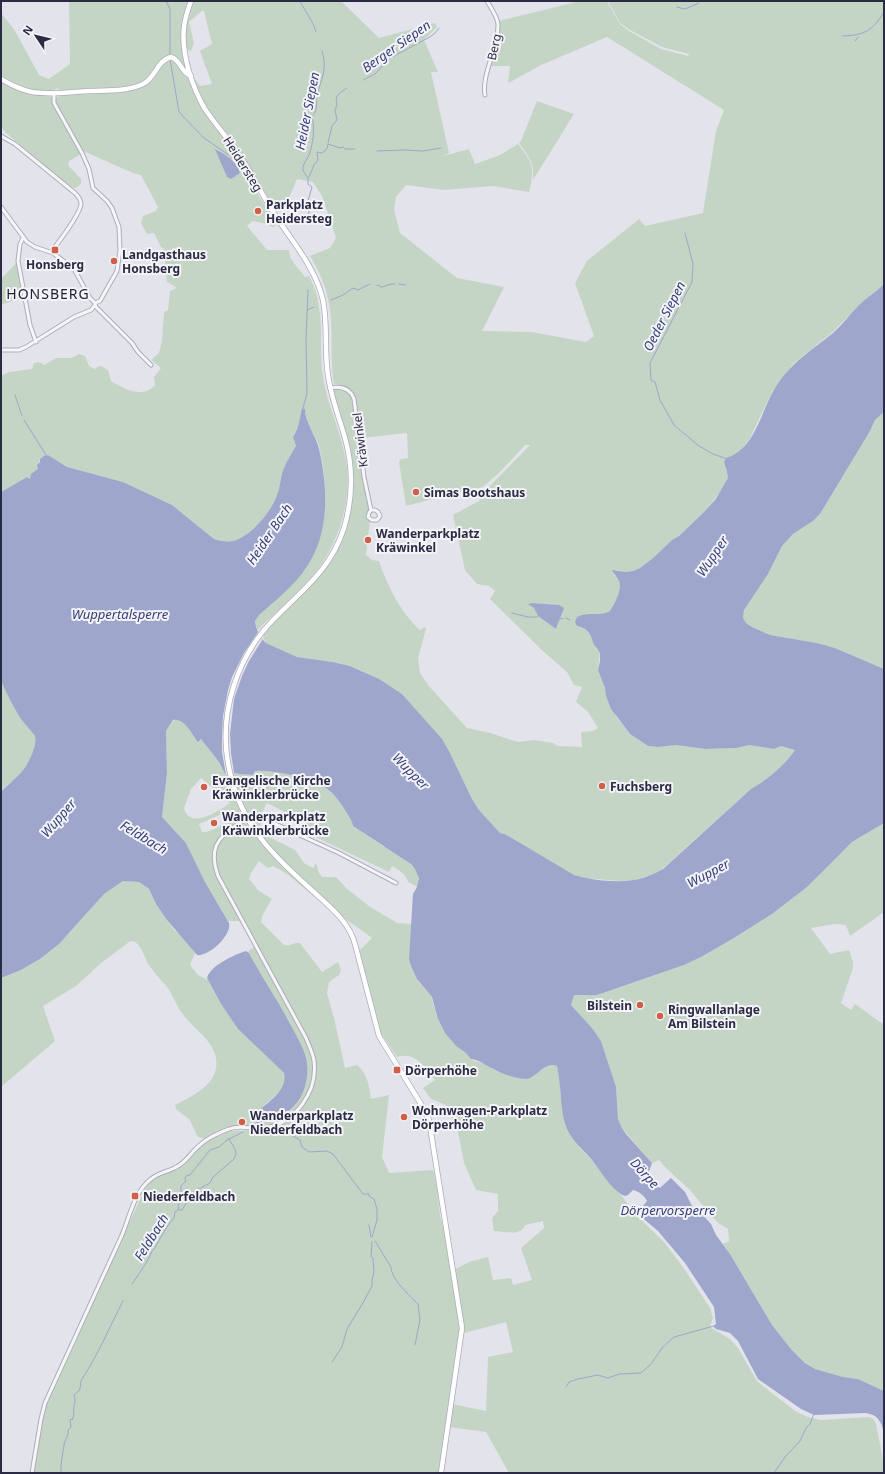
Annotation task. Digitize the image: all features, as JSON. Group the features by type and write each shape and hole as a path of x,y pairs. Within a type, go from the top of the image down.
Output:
{"main road":[{"name":"Heidersteg","path":"191,1 184,22 183,35 185,52 196,91 205,108 243,161 268,204 304,256 316,278 324,306 327,368 330,388 349,457 351,486 347,517 337,545 321,572 305,590 271,622 256,640 246,656 231,696 226,730 226,748 230,774 238,800 247,819"},
{"path":"1,79 28,91 54,92 116,90 143,84 149,80 161,62 170,58 177,60 186,74 191,76"},
{"path":"247,819 273,854 338,915 348,928 355,944 380,1038 422,1104 427,1116 437,1169 462,1328 441,1473"}],"street":[{"name":"Berg","path":"485,96 485,84 498,25 494,13 487,1"},
{"path":"1,350 19,350 36,342 74,317 92,310 95,303 100,301 117,271 120,250 119,227 112,208 107,200 93,188 89,170 82,153 54,104 54,92"},
{"path":"1,136 15,144 75,193 80,199 81,205 76,214 50,252"},
{"path":"1,206 23,238 35,247 50,252 74,269 98,310 132,343 138,352 151,365"},
{"path":"23,238 20,244 18,261 30,325 36,342"},
{"name":"Kräwinkel","path":"330,388 344,388 354,399 364,477 371,510"},
{"path":"32,1473 45,1403 143,1187 155,1175 173,1169 182,1164 202,1142 228,1129 237,1127 263,1128 285,1120 300,1108 311,1088 314,1075 314,1062 306,1038 225,889 215,866 214,852 220,838 225,833 247,819 255,816 261,817 396,883"}],"green space":[{"path":"69,1 341,1 379,38 435,23 437,27 424,40 438,72 431,72 449,153 443,156 469,149 475,164 500,155 518,144 530,161 532,171 531,184 529,192 493,186 444,190 406,185 396,197 394,210 400,233 457,278 504,287 482,331 532,332 586,342 594,336 575,283 587,261 639,219 645,226 703,213 716,131 724,110 607,37 541,65 508,83 510,66 491,66 499,21 580,1 607,1 621,25 629,31 661,49 688,56 689,54 662,47 630,30 620,23 608,1 884,1 884,284 857,307 834,331 794,363 772,392 750,438 741,450 724,462 728,478 708,508 679,536 672,540 640,568 626,572 615,570 614,575 619,581 620,586 619,594 610,611 599,615 592,614 577,626 589,632 594,645 600,653 598,670 605,688 606,696 616,717 630,734 648,746 658,747 676,745 705,749 737,748 749,745 774,749 781,746 795,750 769,777 751,789 662,869 652,875 634,880 619,881 586,878 573,875 505,834 500,833 479,810 472,799 450,753 402,694 364,672 350,666 297,657 266,643 261,634 328,562 347,517 350,465 330,388 342,387 353,395 371,510 368,515 370,520 366,555 372,560 379,561 390,589 413,623 420,630 425,627 426,629 418,658 420,673 428,685 467,728 490,733 518,742 534,740 553,743 558,746 582,747 581,732 592,731 598,728 588,712 576,702 582,687 574,685 567,672 544,652 490,599 495,591 489,586 477,584 465,570 453,515 479,501 482,494 530,445 525,445 501,471 483,487 406,506 399,462 401,459 408,458 407,433 360,438 355,398 353,394 345,387 334,384 331,316 329,305 326,290 318,270 310,256 330,248 336,238 322,196 313,182 297,179 288,200 276,211 211,115 202,100 193,77 200,86 212,84 200,51 212,44 204,11 189,22 194,43 191,51 185,49 191,76 172,58 187,76 199,102 244,164 254,188 278,224 273,227 252,221 247,226 267,250 289,250 292,261 305,277 309,276 316,291 320,316 323,377 327,397 343,446 347,472 346,504 337,535 322,564 312,577 258,630 255,625 255,621 259,615 272,604 305,569 313,555 323,525 325,493 322,462 319,446 308,423 305,409 302,408 301,419 293,437 296,446 283,471 279,492 275,501 266,516 253,529 240,539 233,541 214,539 172,505 123,482 67,467 48,455 40,459 38,469 30,479 27,477 1,492 1,376 9,372 32,369 34,363 40,362 44,365 56,358 71,358 79,354 85,356 89,366 95,369 101,366 108,370 111,381 122,387 139,392 150,389 155,385 154,377 161,368 151,360 159,353 162,341 164,312 168,310 170,291 176,287 167,282 164,249 161,247 154,233 147,234 141,223 143,216 156,211 158,207 141,175 133,173 83,151 55,104 55,100 61,93 134,87 59,90 58,88 49,91 38,91 27,89 9,82 1,77 1,13 14,29 39,75 49,79 70,64","holes":["216,149 230,158 238,167 227,177","529,604 559,605 561,616 556,629 538,616 534,608"]},
{"path":"1,80 11,86 50,95 81,154 69,161 68,165 81,179 81,184 77,187 74,188 67,184 5,132 1,126"},
{"path":"537,101 574,114 533,180 532,164 526,152 519,143"},
{"path":"17,262 24,294 20,298 1,305 1,279"},
{"path":"884,412 884,669 835,648 817,643 770,635 752,627 746,623 743,618 744,610 768,574 782,546 793,534 813,521 820,514 870,431 875,420"},
{"path":"1,681 15,710 35,736 35,744 25,768 1,792"},
{"path":"176,719 183,722 198,741 201,739 219,762 225,774 235,773 252,775 255,771 270,771 305,778 327,788 339,801 350,818 353,826 384,847 388,847 409,862 419,876 417,887 408,882 404,874 392,866 389,872 305,832 306,829 303,821 267,803 259,818 262,820 260,825 262,827 261,833 295,850 304,863 313,868 316,863 322,877 336,877 346,888 369,906 397,923 412,924 409,959 411,966 419,982 431,996 438,1019 445,1033 456,1046 466,1053 472,1060 532,1078 546,1067 557,1066 560,1077 560,1094 580,1148 622,1196 635,1214 665,1243 685,1270 710,1308 713,1318 710,1327 730,1339 738,1348 757,1381 797,1412 808,1417 821,1420 869,1417 873,1419 876,1424 884,1465 883,1473 509,1473 486,1432 449,1427 442,1473 34,1473 44,1412 48,1400 82,1323 143,1193 153,1178 177,1168 207,1141 228,1131 259,1130 283,1124 300,1111 300,1108 283,1122 263,1128 237,1127 207,1140 197,1136 190,1120 176,1109 175,1105 200,1091 211,1080 216,1068 214,1051 205,1038 187,1020 167,987 149,965 139,946 133,941 129,942 100,964 76,986 43,1006 55,1041 1,1087 1,978 21,970 40,959 59,944 104,894 123,881 139,882 149,889 156,904 167,920 175,931 185,939 195,953 190,965 198,975 208,980 221,1004 238,1029 284,1073 285,1079 282,1088 268,1101 254,1124 278,1117 290,1110 296,1104 302,1093 307,1071 305,1055 289,1021 258,971 248,951 256,946 242,921 228,921 205,882 186,843 162,817 167,773 166,731","holes":["201,778 230,803 206,817 192,818 187,815 184,808 191,789","222,814 229,818 237,815 239,819 233,823 225,824 206,832 202,832 199,824","259,861 268,868 273,866 279,869 317,899 372,938 359,951 379,1030 397,1057 409,1056 419,1061 435,1080 423,1088 431,1099 446,1105 458,1132 464,1163 476,1190 498,1194 498,1211 492,1218 494,1231 516,1232 523,1229 525,1225 543,1221 544,1228 521,1248 532,1280 513,1285 511,1278 493,1280 488,1257 469,1262 454,1270 440,1216 437,1188 433,1170 389,1173 382,1157 389,1095 371,1099 370,1089 364,1072 357,1065 345,1068 327,993 329,982 339,975 341,970 338,962 322,972 300,943 284,945 261,922 263,914 272,899 258,890 249,879","506,1322 513,1352 488,1357 486,1411 452,1404 464,1333"]},
{"path":"884,823 884,912 850,936 846,925 835,924 811,928 830,954 849,950 853,962 853,968 841,1003 851,1010 855,1004 883,1024 884,1023 884,1391 858,1379 843,1377 815,1369 805,1363 791,1349 772,1325 723,1244 729,1241 728,1229 717,1222 689,1189 659,1160 652,1163 622,1128 618,1119 616,1088 601,1041 592,1028 571,1005 573,995 597,995 684,965 734,938 772,914 807,887 852,842"}],"water":[{"path":"215,149 234,162 240,173 231,179 227,177"},
{"name":"Wuppertalsperre","path":"884,284 884,412 875,420 870,431 820,514 813,521 793,534 782,546 768,574 744,610 743,618 746,623 752,627 770,635 817,643 835,648 884,669 884,823 852,842 807,887 772,914 734,938 684,965 597,995 574,995 571,1005 592,1028 601,1041 616,1087 618,1119 626,1134 652,1163 645,1176 646,1178 660,1188 671,1178 685,1192 693,1208 699,1211 711,1224 716,1235 730,1254 772,1325 791,1349 805,1363 815,1369 843,1377 858,1379 884,1391 884,1433 882,1425 873,1415 866,1413 814,1415 801,1409 758,1379 738,1341 730,1333 716,1329 713,1326 716,1324 714,1307 685,1263 658,1231 639,1215 639,1211 647,1201 645,1197 633,1190 625,1196 620,1194 569,1133 564,1121 557,1066 548,1066 531,1078 519,1078 497,1071 471,1059 466,1053 456,1046 445,1033 438,1019 432,997 417,979 409,959 413,894 417,887 419,878 415,869 411,864 353,826 350,818 339,801 327,788 320,784 305,778 270,771 255,771 253,775 235,773 225,774 219,762 201,739 198,742 181,721 173,720 166,731 167,773 162,817 186,843 205,882 229,923 229,928 223,939 207,953 197,955 167,920 156,904 149,889 139,882 123,881 104,894 59,944 40,959 21,970 1,978 1,792 25,768 34,748 35,736 15,710 1,681 1,492 27,477 30,479 31,474 38,469 37,465 40,462 40,459 48,455 67,467 123,482 172,505 214,539 233,541 240,539 253,529 265,516 274,501 278,492 283,471 296,446 293,437 298,427 302,408 305,409 305,414 318,444 322,464 325,495 323,525 314,554 306,568 290,587 259,615 255,621 257,630 262,638 266,643 297,657 350,666 379,679 402,694 442,739 472,799 479,810 500,833 505,834 574,875 596,880 611,881 641,879 663,869 751,789 775,772 795,750 781,746 774,749 749,745 737,748 705,749 676,745 658,747 648,746 630,734 611,709 598,670 600,653 594,645 589,632 577,626 575,622 577,617 585,614 602,614 610,611 618,596 620,588 619,581 612,570 626,572 640,568 672,540 679,536 704,512 715,500 728,478 724,462 726,458 745,446 752,437 771,394 783,377 803,356 833,333 858,306"},
{"path":"528,604 559,605 564,608 556,629 538,616 534,608"},
{"path":"246,951 249,953 290,1023 303,1048 307,1065 307,1078 303,1092 296,1104 281,1115 255,1125 253,1124 256,1123 254,1118 256,1114 280,1091 283,1086 284,1073 238,1029 221,1004 207,978 209,973 218,965 229,958"}],"pier":[{"path":"260,629 264,637 249,661 234,699 230,734 234,773 226,775 222,752 222,737 223,716 228,690 232,677 244,653"}],"waterway":[{"name":"Heider Bach","path":"166,1 170,9 170,55"},
{"name":"Heider Siepen","path":"300,1 316,32"},
{"path":"677,7 685,9 699,3"},
{"path":"843,36 867,31 876,24 884,12"},
{"name":"Berger Siepen","path":"363,80 375,74 390,58 430,37 439,28"},
{"path":"855,41 858,37"},
{"name":"Heider Siepen","path":"307,220 309,212 308,201 312,187 308,184 308,178 304,173 303,168 309,155 312,141 312,117 316,109 317,96 324,69 324,58 322,51"},
{"name":"Heider Bach","path":"170,59 179,112 204,138 233,158 242,169"},
{"name":"Berger Siepen","path":"328,143 332,126 337,120 335,110 337,105 336,99 340,93 347,88"},
{"path":"309,177 318,160 317,152 322,153 327,149 328,144 340,148 343,147 345,149 355,149"},
{"path":"377,151 423,151 441,148"},
{"name":"Oeder Siepen","path":"685,233 693,264 692,282 650,363 651,380 655,382 660,400 674,425 699,446 713,454 727,459"},
{"path":"331,300 343,295 353,288 358,290 370,284"},
{"path":"377,285 382,287 395,284"},
{"path":"399,284 405,285"},
{"name":"Heider Bach","path":"303,408 307,393 306,340 308,290"},
{"name":"Heider Bach","path":"307,310 314,307"},
{"path":"15,395 22,416"},
{"path":"24,420 46,455"},
{"path":"512,613 528,617 538,617"},
{"path":"559,618 563,619"},
{"path":"566,618 570,620"},
{"name":"Feldbach","path":"132,1284 166,1228 174,1218 175,1212 179,1209 178,1206 180,1202 181,1186 186,1181 186,1176 190,1175 210,1150 219,1147 227,1140 243,1132"},
{"path":"293,1136 300,1140 302,1147 309,1152 327,1151 333,1154 363,1194 369,1194 369,1196 374,1199 377,1209 377,1220 372,1237"},
{"path":"179,1210 182,1210 193,1192 210,1183 213,1177 234,1159 236,1154 235,1149 229,1139"},
{"path":"369,1225 371,1237"},
{"path":"375,1241 391,1267 397,1282 418,1304 420,1320 415,1345"},
{"path":"332,1362 342,1347 347,1329 372,1286 374,1272 373,1258 371,1257 372,1242"},
{"name":"Feldbach","path":"61,1473 64,1445 68,1430 71,1427 70,1420 72,1420 74,1415 74,1395 79,1390 81,1380 99,1350 123,1301"},
{"path":"566,1387 569,1382 598,1375 608,1378 619,1374 641,1373 651,1364 662,1348 674,1337 714,1326"},
{"path":"774,1473 785,1457 800,1441 814,1414"}],"place":[{"name":"Parkplatz Heidersteg","path":"258,211"},
{"name":"Honsberg","path":"55,250"},
{"name":"Landgasthaus Honsberg","path":"114,261"},
{"name":"Simas Bootshaus","path":"416,492"},
{"name":"Wanderparkplatz Kräwinkel","path":"368,540"},
{"name":"Fuchsberg","path":"602,786"},
{"name":"Evangelische Kirche Kräwinklerbrücke","path":"204,787"},
{"name":"Wanderparkplatz Kräwinklerbrücke","path":"214,823"},
{"name":"Bilstein","path":"640,1005"},
{"name":"Ringwallanlage Am Bilstein","path":"660,1016"},
{"name":"Dörperhöhe","path":"397,1070"},
{"name":"Wohnwagen-Parkplatz Dörperhöhe","path":"404,1117"},
{"name":"Wanderparkplatz Niederfeldbach","path":"242,1122"},
{"name":"Niederfeldbach","path":"135,1196"}],"district":[{"name":"HONSBERG","path":"48,293"}],"water label":[{"name":"Wupper","path":"712,556"},
{"name":"Wupper","path":"411,771"},
{"name":"Wupper","path":"58,818"},
{"name":"Wupper","path":"708,873"},
{"name":"Dörpe","path":"645,1173"},
{"name":"Dörpervorsperre","path":"668,1210"}]}
